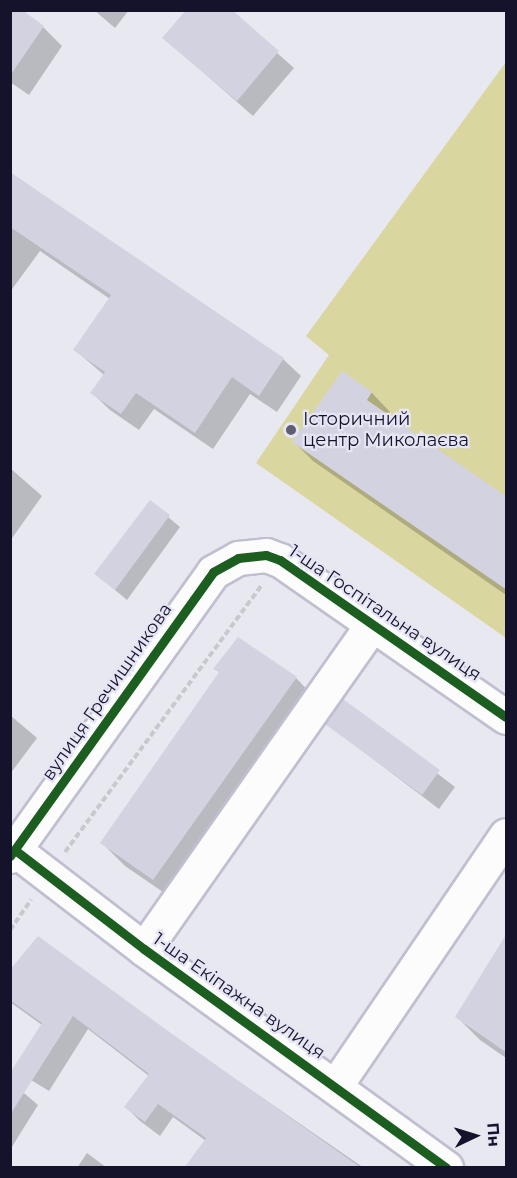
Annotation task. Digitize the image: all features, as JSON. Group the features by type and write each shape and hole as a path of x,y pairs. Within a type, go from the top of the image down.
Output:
{"street":[{"name":"1-ша Госпітальна вулиця","path":"238,558 266,555 280,560 507,717"},
{"name":"вулиця Гречишникова","path":"13,853 213,572 238,558"},
{"path":"144,949 373,623"},
{"path":"336,1085 507,835"},
{"name":"1-ша Екіпажна вулиця","path":"13,853 48,876 144,949 336,1085 446,1167"}],"path":[{"path":"10,930 280,560"}],"shaded area":[{"path":"506,62 506,638 256,463 329,355 306,336"}],"building":[{"path":"10,10 22,10 44,26 10,76"},
{"path":"186,10 232,10 279,51 237,101 162,38"},
{"path":"10,172 284,358 259,396 232,377 195,433 136,393 121,414 90,393 105,372 73,350 111,295 10,227"},
{"path":"342,371 372,392 367,400 507,497 507,590 292,442"},
{"path":"150,500 170,515 115,590 94,574"},
{"path":"238,637 297,677 153,880 100,843 219,672 213,669"},
{"path":"343,699 440,770 422,795 325,724"},
{"path":"507,933 507,1053 455,1017"},
{"path":"38,936 360,1167 185,1167 206,1138 158,1104 145,1122 124,1107 149,1074 73,1016 10,1115 10,1073 42,1023 10,1000 10,970"}],"cycle path":[{"path":"10,856 213,572 238,558 266,555 280,560 506,717"},
{"path":"15,850 144,949 446,1168"}],"place":[{"name":"Історичний центр Миколаєва","path":"291,430"}]}
